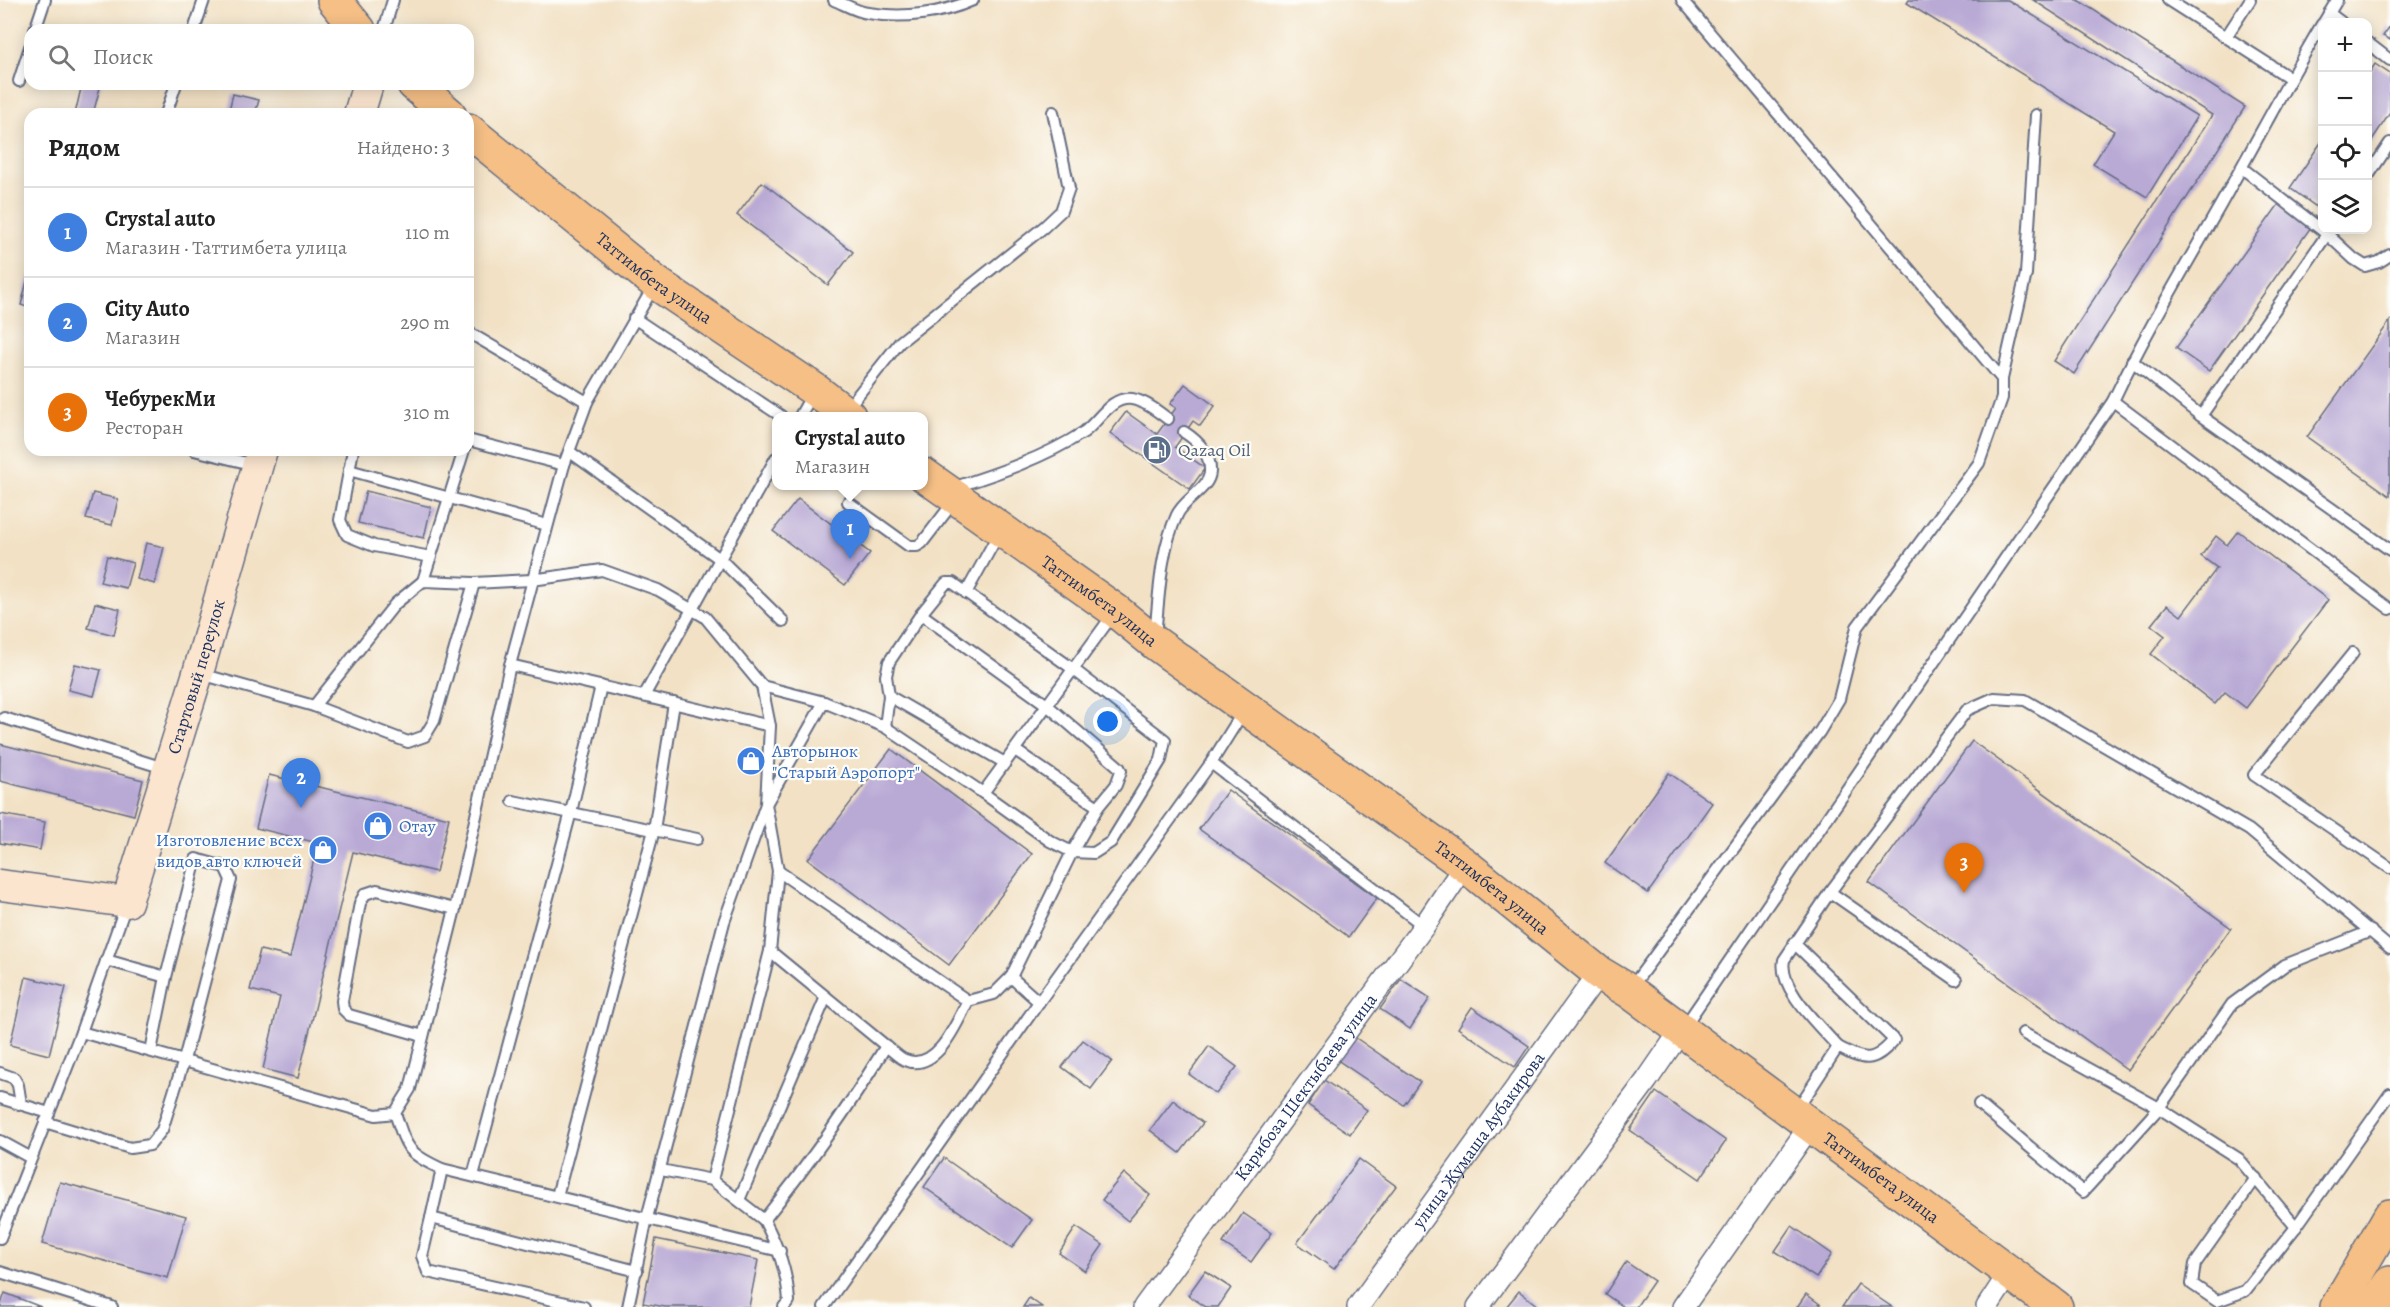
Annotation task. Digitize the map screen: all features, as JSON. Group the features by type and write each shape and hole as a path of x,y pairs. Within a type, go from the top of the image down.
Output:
{"main road":[{"path":"334,0 354,24"},
{"path":"421,90 442,108"},
{"name":"Таттимбета улица","path":"474,135 807,403 836,412"},
{"name":"Таттимбета улица","path":"940,488 1116,611 1155,643 1465,865 1599,973 1629,991 1682,1029 2056,1307"},
{"path":"2337,1307 2390,1216"},
{"path":"2373,1307 2390,1283"}],"street":[{"path":"361,108 366,90"},
{"name":"Стартовый переулок","path":"127,902 198,673 260,458"},
{"name":"Карибоза Шектыбаева улица","path":"1144,1307 1424,926 1465,865"},
{"path":"0,885 127,902"},
{"name":"улица Жумаша Аубакирова","path":"1358,1307 1599,973"},
{"path":"1478,1307 1647,1080 1682,1029"},
{"path":"1683,1307 1802,1120"},
{"path":"1987,1307 2010,1272"}],"lane":[{"path":"38,24 45,0"},
{"path":"196,24 204,0"},
{"path":"386,24 393,0"},
{"path":"834,0 867,13 913,15 967,1"},
{"path":"1682,0 2002,379"},
{"path":"2168,0 2290,78"},
{"path":"2226,37 2250,0"},
{"path":"2326,18 2337,0"},
{"path":"1682,1029 2113,401 2132,362 2318,32"},
{"path":"2372,47 2390,60"},
{"path":"19,81 24,66"},
{"path":"168,108 174,90"},
{"path":"848,412 900,342 1044,228 1061,211 1069,188 1053,112"},
{"path":"1629,991 1820,731 1839,699 1857,627 1979,463 2002,398 2002,379 2026,274 2036,115"},
{"path":"2372,169 2390,143"},
{"path":"2242,168 2318,224"},
{"path":"2201,416 2328,234"},
{"path":"2331,234 2354,259 2365,266 2379,262 2390,255"},
{"path":"395,1113 410,1089 510,664 564,465 587,402 656,283"},
{"path":"634,318 774,412"},
{"path":"474,336 587,402"},
{"path":"2132,362 2201,416 2390,550"},
{"path":"848,502 909,546 916,546 922,543 940,488 993,475 1057,447 1085,430 1113,404 1132,399 1156,410 1168,419"},
{"path":"2113,401 2390,609"},
{"path":"1155,643 1168,536 1178,512 1208,481 1210,471 1207,453 1184,432"},
{"path":"474,442 564,465"},
{"path":"570,452 720,559 783,621"},
{"path":"244,456 260,458"},
{"path":"352,456 340,520 347,535 374,546 430,557"},
{"path":"314,706 396,604 423,581 462,456"},
{"path":"644,696 772,467"},
{"path":"349,470 547,525"},
{"path":"966,594 1000,531"},
{"path":"423,581 474,583 531,580 602,570 658,590 705,617 762,686 770,726 766,804 778,871 770,951 712,1180"},
{"path":"198,673 314,706 408,742 425,736 434,720 474,583"},
{"path":"762,686 824,702 885,727 983,793 1050,842 1072,852 1094,853 1111,842 1161,760 1165,740 1073,669 953,583 946,583 921,614 889,662 886,676 889,696 885,727"},
{"path":"983,793 1116,611"},
{"path":"770,951 905,1060 922,1061 935,1054 946,1043 968,1001 994,994 1011,977 1072,852 1098,807 1116,785 1121,771 1119,767 1047,705 921,614"},
{"path":"2353,653 2254,775 2390,868"},
{"path":"510,664 770,726"},
{"path":"473,1176 571,812 601,686"},
{"path":"889,696 1005,763"},
{"path":"1794,943 1894,1040 1881,1054 1860,1059 1838,1047 1789,990 1782,968 1784,960 1794,943 1830,892 1967,710 1994,698 2025,700 2249,830 2390,948"},
{"path":"628,1307 647,1218 724,922 766,804 824,702"},
{"path":"557,1196 654,830 674,703"},
{"path":"824,1307 1211,763 1247,707"},
{"path":"4,718 168,770"},
{"path":"1015,750 1098,807"},
{"path":"1211,763 1424,926"},
{"path":"513,801 697,838"},
{"path":"0,1098 21,1104 47,1118 130,1148 150,1145 162,1130 184,1060 231,880 225,867 196,860 166,977 151,1051"},
{"path":"778,871 968,1001"},
{"path":"423,1036 349,1015 344,1009 342,1001 360,903 365,894 377,890 454,909"},
{"path":"1830,892 1956,980"},
{"path":"0,1238 81,1032 127,902"},
{"path":"1979,1104 2083,1192 2159,1108 2232,1004 2285,964 2371,931"},
{"path":"106,960 166,977"},
{"path":"1011,977 1039,1002"},
{"path":"739,1200 826,997"},
{"path":"81,1032 376,1115 395,1113"},
{"path":"2023,1033 2159,1108 2239,1159 2296,1227"},
{"path":"764,1220 810,1163 853,1101 886,1046"},
{"path":"1802,1120 1838,1047"},
{"path":"0,1073 14,1078 18,1084 21,1104"},
{"path":"2256,1178 2195,1264 2192,1284 2217,1301 2245,1291 2296,1227 2390,1094"},
{"path":"395,1113 408,1149 419,1158 442,1169 780,1251"},
{"path":"0,1141 32,1158"},
{"path":"442,1169 422,1256 428,1272 584,1307"},
{"path":"661,1170 712,1180 764,1220 780,1251 788,1278 790,1305"},
{"path":"431,1218 637,1270"},
{"path":"0,1272 112,1307"}],"building":[{"path":"1909,0 2008,0 2197,116 2147,197 2093,164 2114,131 1907,3"},
{"path":"2033,0 2078,0 2245,107 2074,374 2054,361 2212,115"},
{"path":"2390,26 2390,40 2383,36"},
{"path":"2375,64 2390,74 2390,113 2372,140 2372,72"},
{"path":"81,90 99,90 95,108 76,108"},
{"path":"233,94 259,100 257,108 230,108"},
{"path":"2318,147 2318,208 2290,188"},
{"path":"762,182 853,252 828,285 737,215"},
{"path":"2279,204 2311,227 2209,371 2176,348"},
{"path":"2390,321 2390,496 2307,437"},
{"path":"1185,384 1215,406 1200,426 1193,421 1175,447 1205,468 1190,489 1110,433 1126,412 1157,434 1176,408 1170,404"},
{"path":"366,491 431,507 424,538 358,523"},
{"path":"93,493 118,499 112,525 86,519"},
{"path":"798,499 870,553 845,585 773,531"},
{"path":"2238,531 2328,600 2246,708 2225,692 2215,704 2151,654 2165,636 2151,625 2167,605 2181,616 2217,568 2201,556 2216,536 2227,545"},
{"path":"146,543 164,547 155,584 137,579"},
{"path":"107,556 133,563 126,588 100,582"},
{"path":"95,603 120,609 114,635 88,628"},
{"path":"75,664 101,670 94,696 68,690"},
{"path":"1972,741 2231,928 2128,1070 1869,882"},
{"path":"0,744 143,780 134,815 0,781"},
{"path":"891,749 1032,854 949,965 808,859"},
{"path":"1669,773 1712,803 1648,893 1605,863"},
{"path":"269,775 449,818 436,872 353,852 298,1078 263,1069 280,997 250,990 260,950 290,957 318,843 256,828"},
{"path":"1228,790 1377,898 1349,937 1199,829"},
{"path":"0,814 45,822 40,850 0,843"},
{"path":"26,977 66,987 49,1055 10,1045"},
{"path":"1401,979 1430,998 1410,1029 1380,1009"},
{"path":"1472,1007 1529,1046 1515,1067 1458,1028"},
{"path":"1353,1036 1420,1082 1404,1105 1336,1059"},
{"path":"1083,1040 1112,1061 1091,1089 1062,1067"},
{"path":"1209,1046 1237,1067 1216,1094 1189,1074"},
{"path":"1324,1080 1367,1110 1350,1134 1308,1105"},
{"path":"1656,1092 1726,1141 1700,1179 1630,1130"},
{"path":"1173,1100 1203,1123 1180,1153 1150,1130"},
{"path":"944,1158 1032,1220 1012,1248 924,1187"},
{"path":"1359,1159 1396,1186 1334,1269 1297,1243"},
{"path":"1124,1173 1150,1195 1128,1221 1102,1200"},
{"path":"60,1182 186,1216 168,1278 42,1244"},
{"path":"1243,1213 1272,1233 1251,1262 1223,1243"},
{"path":"1792,1226 1832,1254 1816,1278 1775,1251"},
{"path":"1076,1227 1103,1245 1085,1271 1059,1253"},
{"path":"656,1239 758,1260 749,1307 665,1307 643,1303"},
{"path":"1626,1262 1654,1281 1636,1307 1624,1307 1605,1294"},
{"path":"1205,1271 1231,1288 1218,1307 1206,1307 1188,1295"},
{"path":"1858,1284 1892,1307 1842,1307"},
{"path":"1519,1291 1539,1307 1506,1307"},
{"path":"5,1293 41,1307 0,1307"},
{"path":"1806,1294 1821,1305 1820,1307 1797,1307"},
{"path":"1029,1298 1042,1307 1023,1307"}],"place":[{"name":"Qazaq Oil","path":"1157,450"},
{"name":"Crystal auto","path":"850,559"},
{"name":"Авторынок \"Старый Аэропорт\"","path":"751,761"},
{"name":"City Auto","path":"301,808"},
{"name":"Отау","path":"378,826"},
{"name":"Изготовление всех видов авто ключей","path":"323,850"},
{"name":"ЧебурекМи","path":"1964,893"}]}
